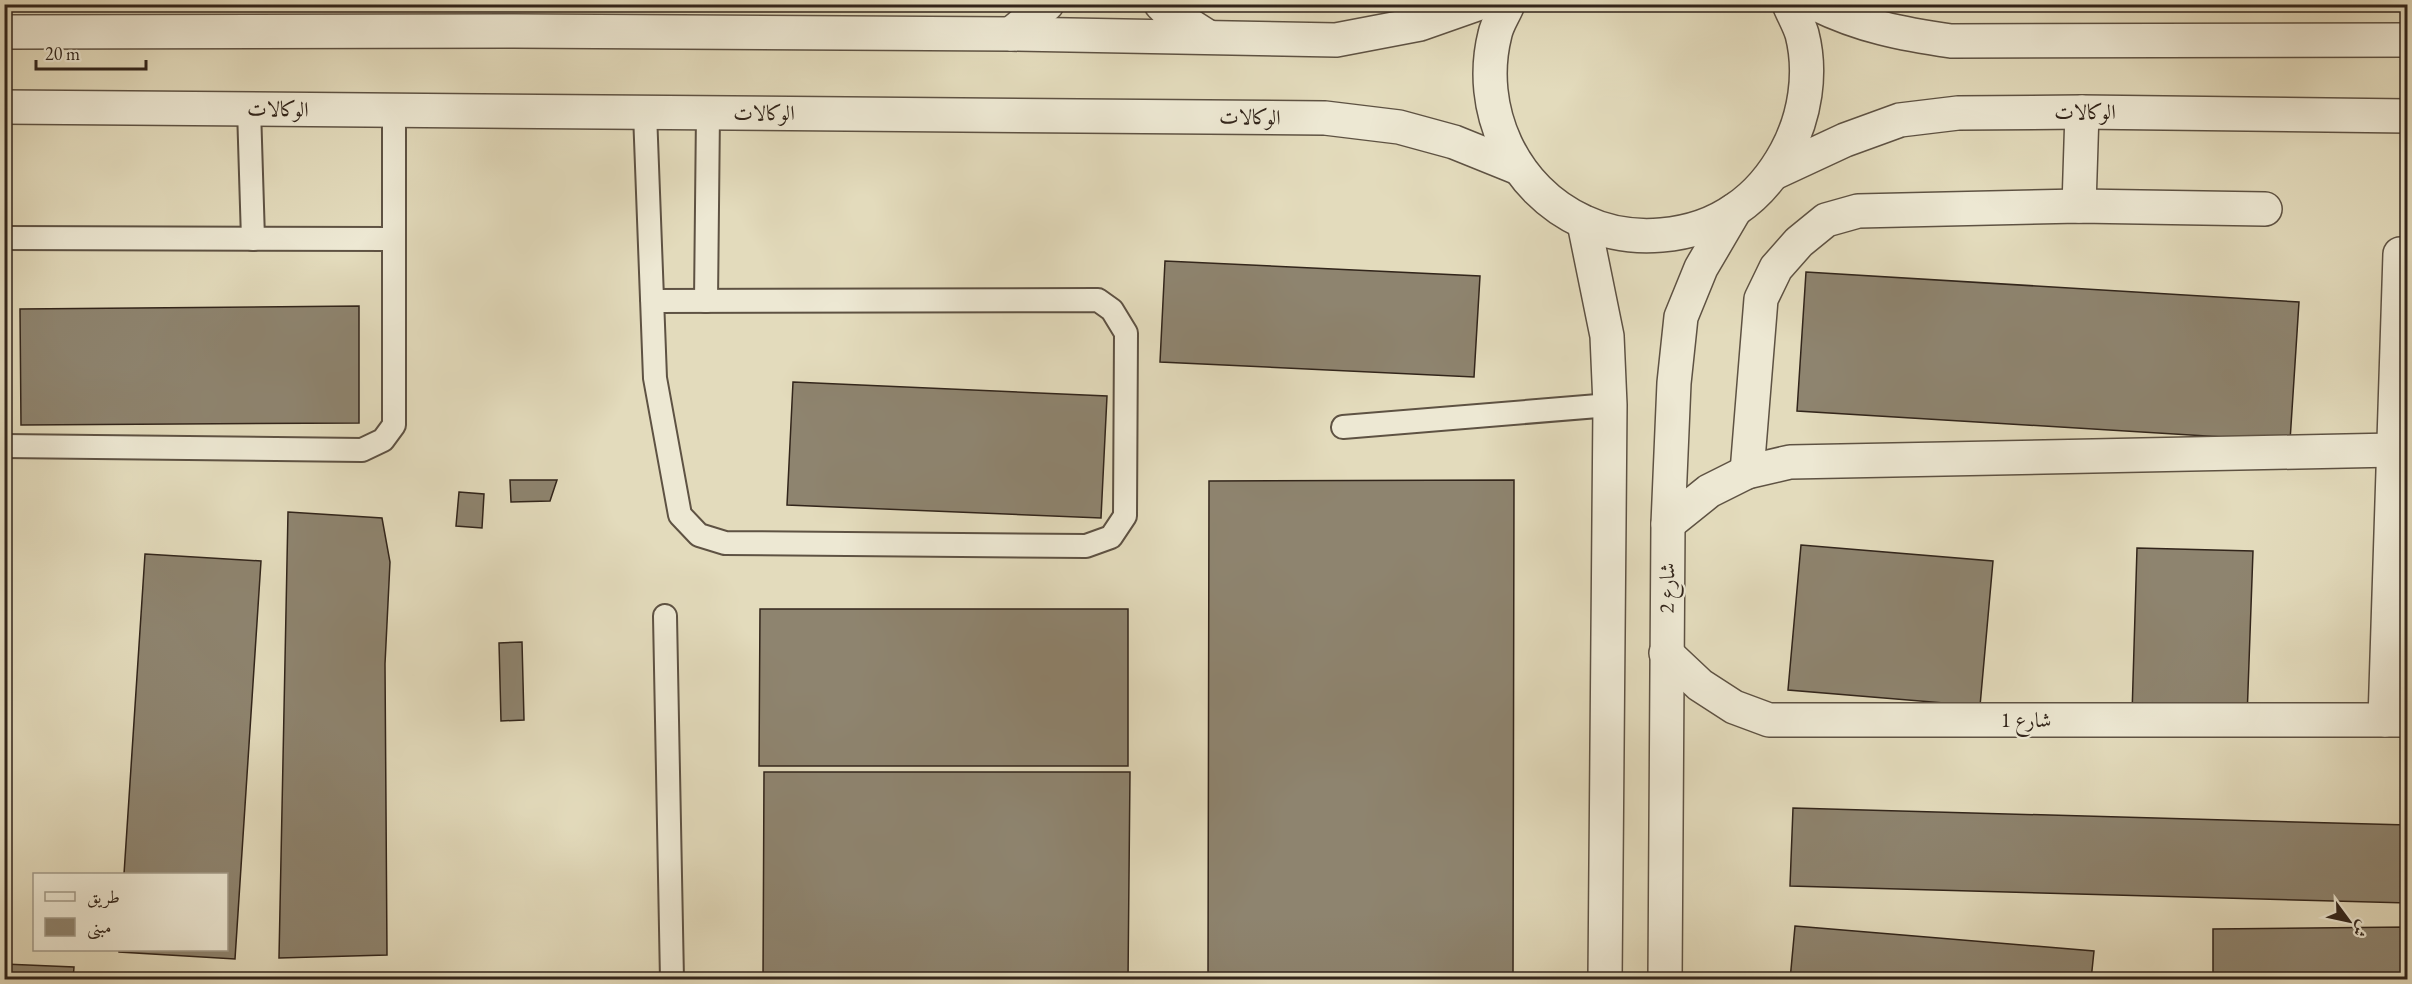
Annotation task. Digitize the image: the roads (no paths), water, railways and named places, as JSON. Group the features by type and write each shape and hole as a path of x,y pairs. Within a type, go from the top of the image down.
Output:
{"street":[{"path":"315,30 356,4"},
{"path":"480,4 514,31"},
{"path":"1011,34 1047,4"},
{"path":"1161,4 1169,12 1208,37"},
{"path":"4,32 514,31 1011,34 1336,40 1420,24 1477,4"},
{"path":"1508,4 1495,33 1489,79 1496,125 1516,167 1546,199 1584,223 1621,234 1661,236 1700,227 1736,210 1774,173 1798,130 1807,82 1802,34 1789,4"},
{"path":"1816,4 1843,17 1892,32 1951,41 2408,40"},
{"name":"الوكالات","path":"4,107 1325,118 1399,127 1454,142 1516,167"},
{"path":"2079,206 2082,112"},
{"name":"الوكالات","path":"1774,173 1845,140 1900,120 1958,113 2082,112 2408,116"},
{"path":"1747,472 1761,298 1776,268 1799,242 1826,220 1858,211 2079,206 2265,209"},
{"name":"شارع 2","path":"1665,980 1666,653 1668,524 1674,383 1681,317 1701,268 1736,210"},
{"path":"1584,223 1607,336 1610,405 1605,980"},
{"path":"2396,720 2394,450 2400,254"},
{"path":"1668,524 1709,492 1747,472 1790,462 2394,450"},
{"name":"شارع 1","path":"1666,653 1700,686 1734,708 1769,720 2396,720"}],"lane":[{"path":"249,109 252,239"},
{"path":"4,446 362,450 383,440 394,425 394,110"},
{"path":"645,112 652,301 655,378 680,515 699,535 725,543 1086,546 1111,537 1125,516 1126,333 1112,310 1098,300 652,301"},
{"path":"706,301 708,113"},
{"path":"4,238 394,239"},
{"path":"1343,428 1610,405"},
{"path":"665,616 672,980"}]}
